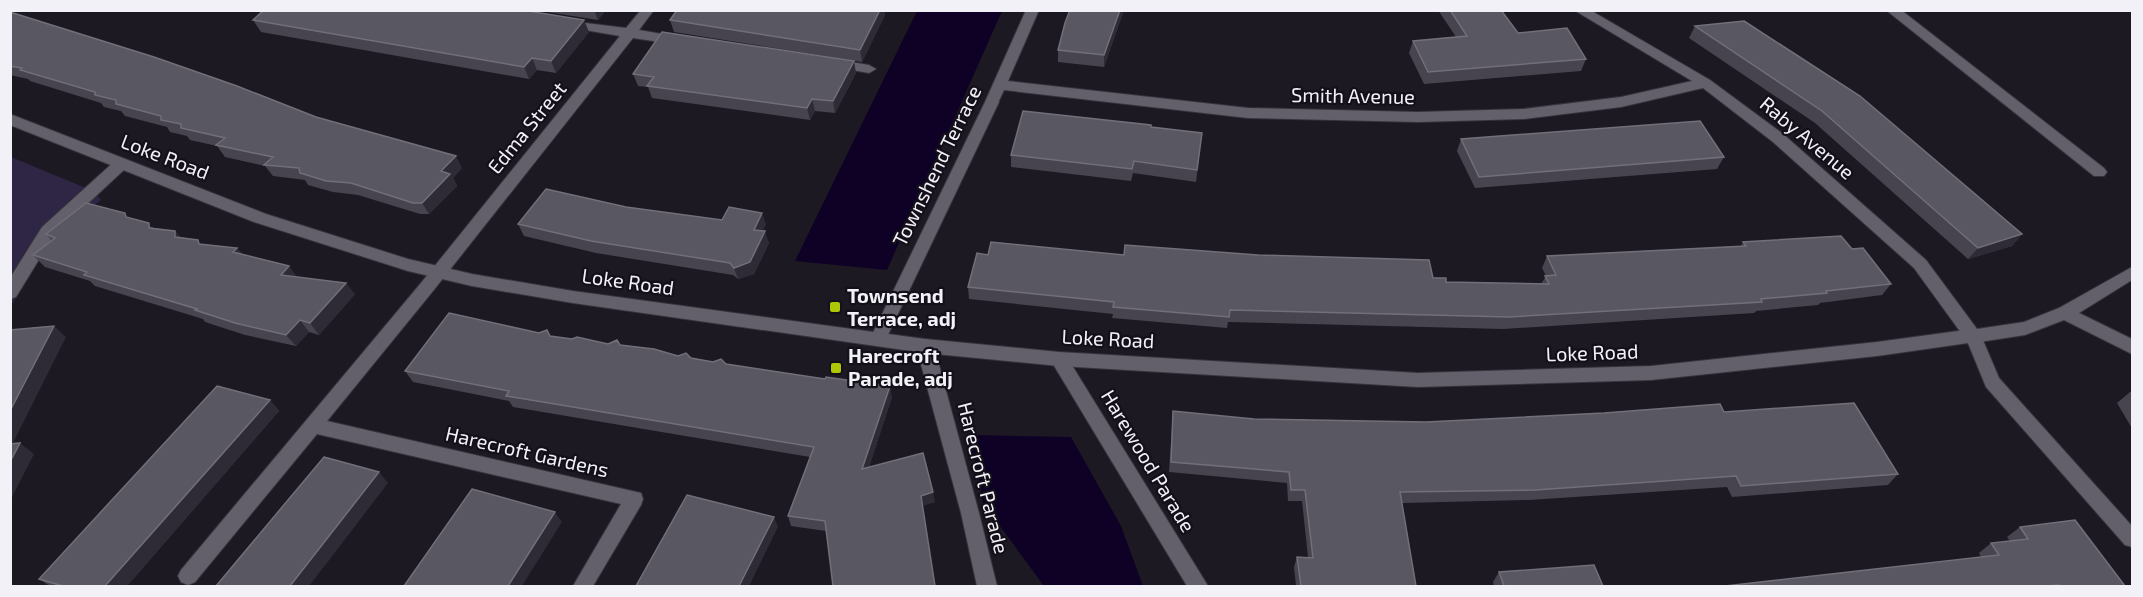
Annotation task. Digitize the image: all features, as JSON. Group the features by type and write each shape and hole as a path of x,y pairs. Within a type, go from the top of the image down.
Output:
{"street":[{"name":"Edma Street","path":"438,272 648,10"},
{"name":"Townshend Terrace","path":"878,339 992,102 1033,10"},
{"name":"Raby Avenue","path":"1580,10 1705,83 1778,138 1920,264 1973,336"},
{"path":"1893,10 2099,172"},
{"path":"556,21 696,43"},
{"path":"822,62 868,69"},
{"name":"Smith Avenue","path":"1000,85 1248,113 1418,117 1545,111 1632,100 1705,83"},
{"name":"Loke Road","path":"10,119 260,218 408,265 438,272 573,297 925,346 1059,359 1430,380 1651,374 1877,349 2025,328 2065,314 2133,273"},
{"path":"10,293 48,231 121,164"},
{"path":"188,576 438,272"},
{"path":"2065,314 2133,347"},
{"path":"1973,336 1992,382 2133,538"},
{"name":"Harecroft Parade","path":"925,346 987,586"},
{"name":"Harewood Parade","path":"1059,359 1198,586"},
{"name":"Harecroft Gardens","path":"312,425 633,499 583,586"}],"shaded area":[{"path":"917,11 1002,11 887,270 795,261"},
{"path":"11,157 93,191 101,200 54,234 11,306"},
{"path":"970,435 1071,437 1121,526 1143,586 1044,586 983,503"}],"building":[{"path":"264,10 522,10 584,20 551,61 532,58 524,67 253,20"},
{"path":"677,10 880,10 860,50 670,20"},
{"path":"1070,10 1120,10 1104,55 1058,50"},
{"path":"1450,10 1501,10 1518,33 1567,28 1586,59 1428,72 1413,41 1467,36"},
{"path":"10,12 154,57 316,117 456,156 441,171 450,174 422,203 413,203 351,183 326,181 300,173 299,168 264,165 273,157 216,145 225,138 181,128 181,124 161,120 161,116 116,104 116,100 95,95 95,92 10,66"},
{"path":"1744,21 1860,96 2022,234 1978,248 1822,111 1695,26"},
{"path":"662,32 854,61 833,101 812,99 807,108 647,86 654,77 633,74"},
{"path":"1023,111 1202,133 1197,170 1134,161 1132,169 1011,155"},
{"path":"1700,121 1724,157 1479,177 1461,139"},
{"path":"546,189 626,207 722,220 729,207 762,213 754,230 765,231 750,262 734,268 730,263 591,241 518,224"},
{"path":"86,203 125,213 126,217 149,223 149,228 175,231 175,237 198,240 199,244 237,248 233,252 289,266 281,275 346,283 310,323 300,320 286,335 235,323 195,310 197,309 84,275 87,272 33,255 55,238 46,234"},
{"path":"1841,236 1852,249 1863,248 1891,284 1761,299 1762,302 1509,317 1230,310 1229,317 1113,307 1114,302 968,287 977,253 988,255 991,242 1124,255 1125,245 1258,255 1429,260 1433,278 1446,278 1446,282 1549,284 1545,276 1556,275 1547,256 1746,246 1743,242"},
{"path":"449,313 539,333 547,330 550,336 572,339 577,337 608,344 617,340 620,345 654,349 678,356 686,353 691,358 713,362 721,359 726,364 890,386 862,469 923,453 933,492 921,496 935,586 833,586 825,521 788,516 814,447 506,396 509,391 405,371"},
{"path":"54,326 10,411 10,330"},
{"path":"217,386 270,400 105,586 63,586 39,579"},
{"path":"1854,403 1898,474 1741,486 1736,476 1535,490 1400,492 1416,586 1301,586 1297,557 1313,558 1305,490 1291,490 1289,472 1171,462 1173,411 1254,419 1426,422 1604,413 1720,404 1724,412"},
{"path":"20,443 10,462 10,444"},
{"path":"324,457 379,472 290,586 216,586"},
{"path":"472,489 555,512 508,586 404,586"},
{"path":"687,495 774,517 739,586 636,586"},
{"path":"2075,520 2125,586 1725,586 1999,555 1991,543 2028,539 2020,527"},
{"path":"1594,565 1603,586 1504,586 1499,572"}],"place":[{"name":"Townsend Terrace, adj","path":"835,307"},
{"name":"Harecroft Parade, adj","path":"836,368"}]}
